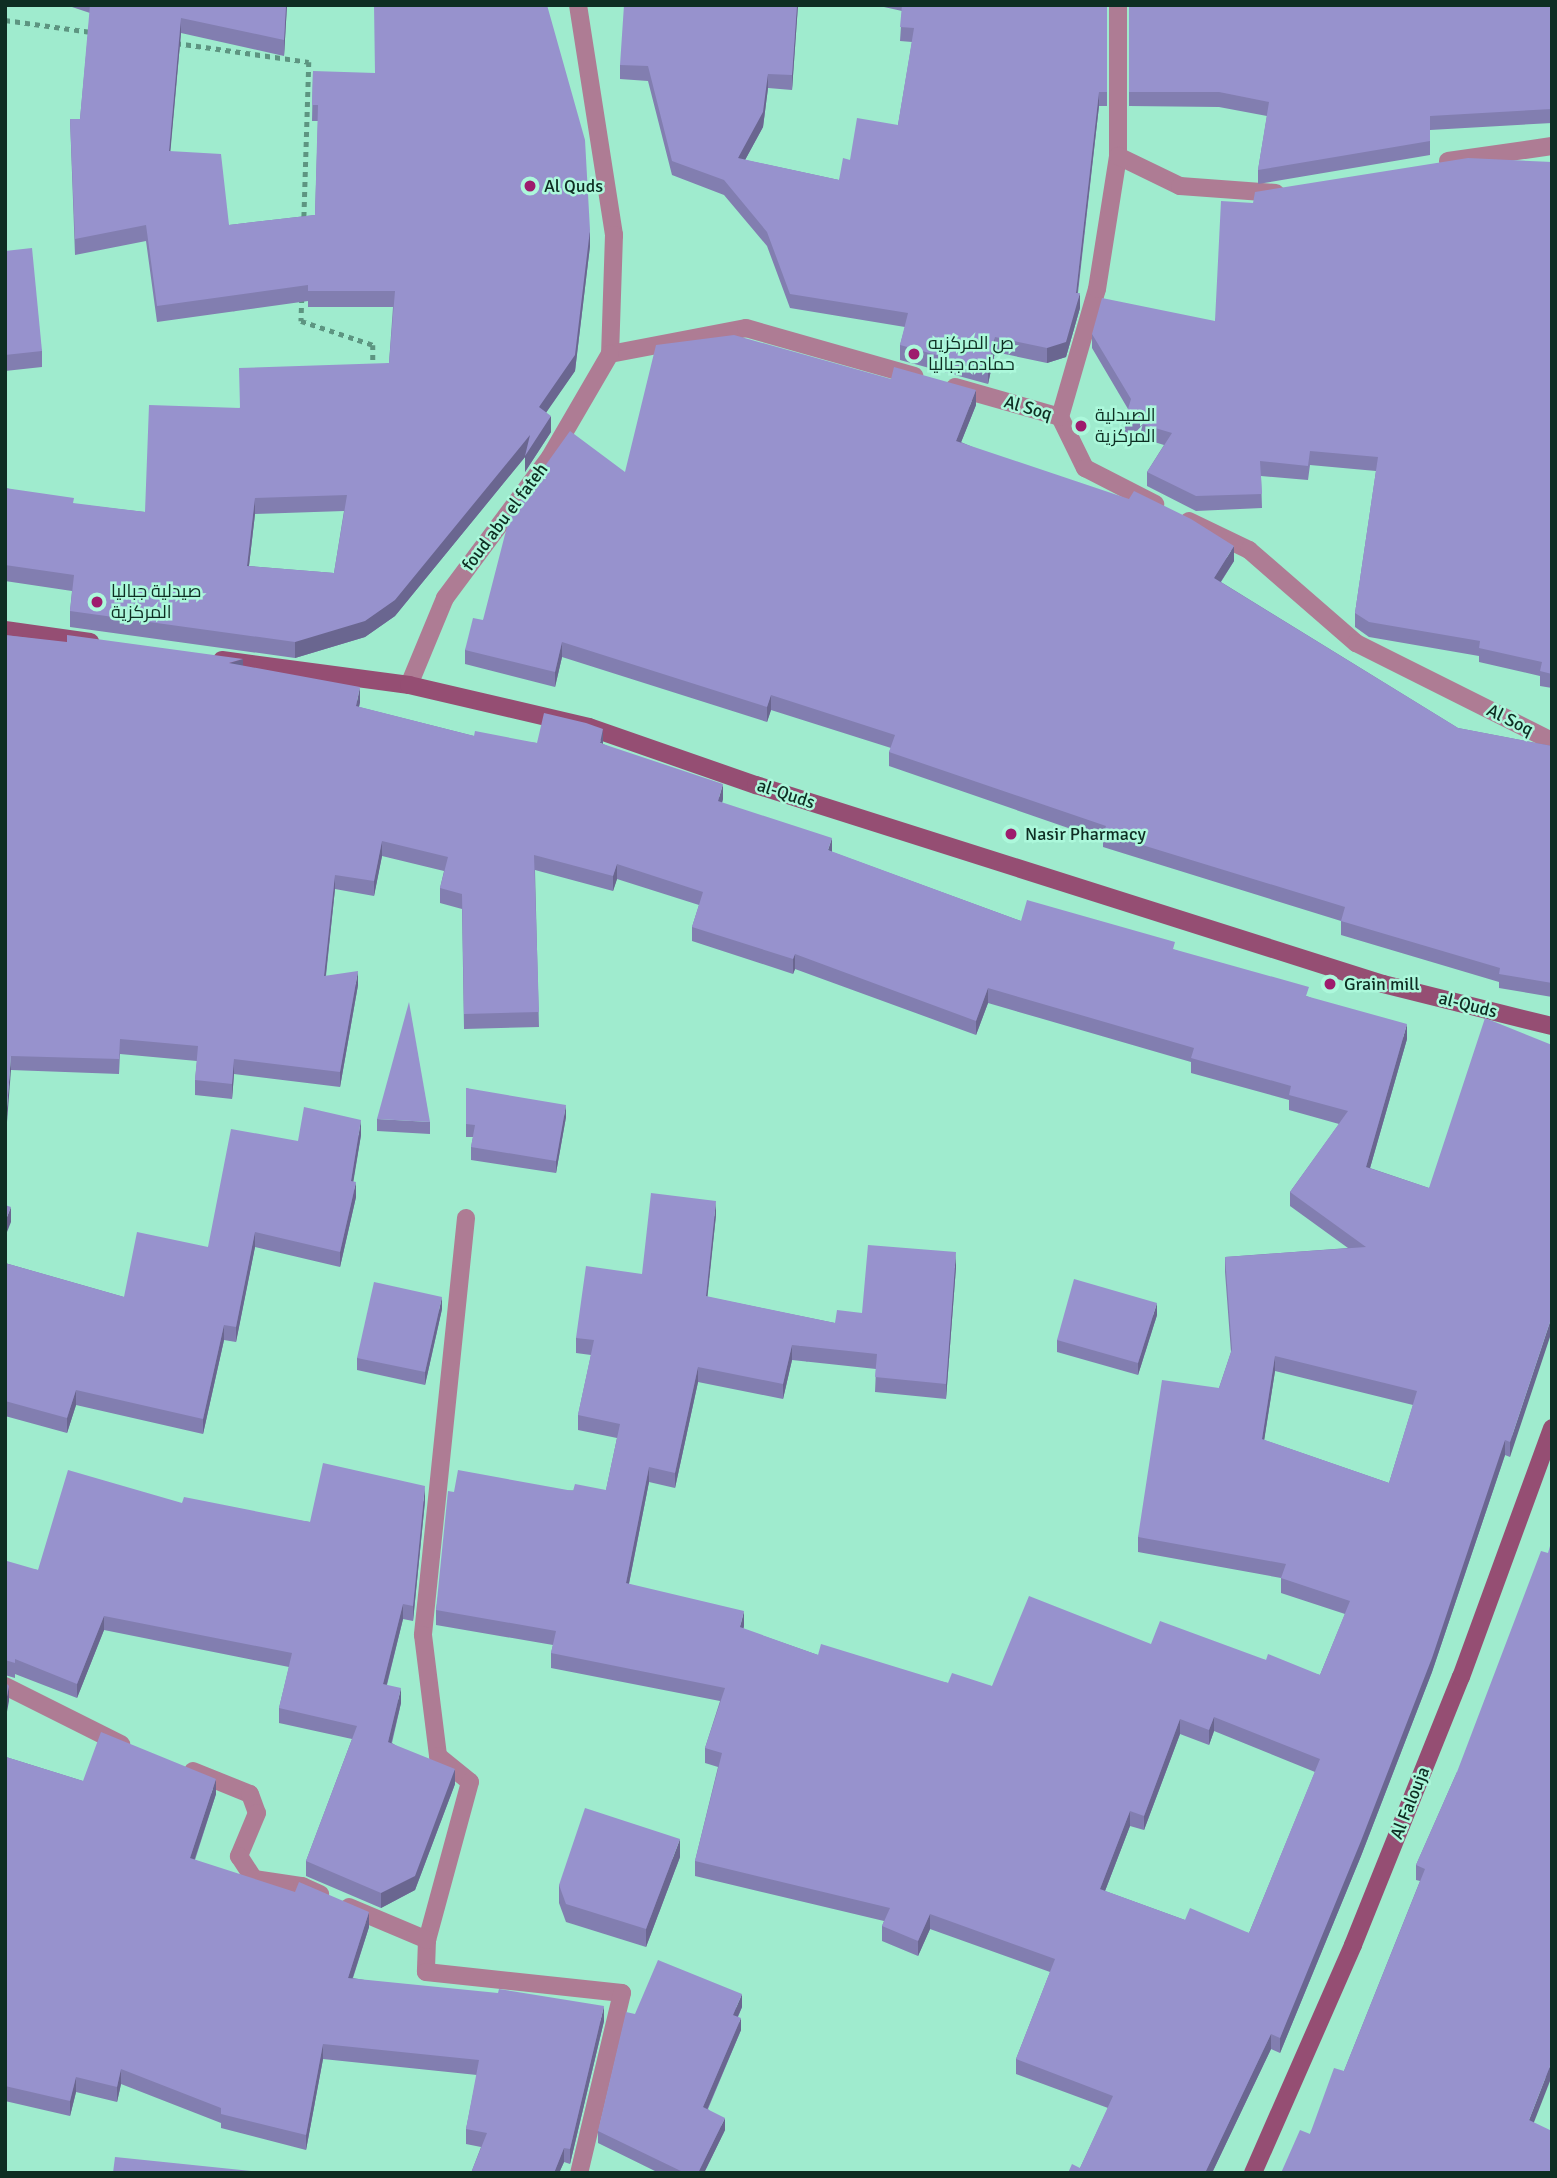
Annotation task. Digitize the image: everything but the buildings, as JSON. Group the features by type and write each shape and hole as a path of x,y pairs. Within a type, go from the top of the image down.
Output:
{"main road":[{"path":"5,630 113,645"},
{"name":"al-Quds","path":"207,658 409,685 589,727 807,801 1383,984 1552,1026"},
{"name":"Al Falouja","path":"1253,2173 1353,1944 1446,1715 1552,1428"}],"street":[{"path":"578,5 614,236 610,354"},
{"path":"1060,417 1097,289 1118,156 1118,5"},
{"path":"1429,165 1552,146"},
{"path":"1118,156 1180,186 1262,196 1289,191"},
{"name":"Al Soq","path":"610,354 746,328 1060,417 1085,468 1249,550 1356,643 1552,741"},
{"name":"foud abu el fateh","path":"409,685 445,598 550,457 610,354"},
{"path":"466,1218 423,1635 438,1756 470,1782 427,1940 426,1972 622,1993 579,2173"},
{"path":"5,1686 143,1755"},
{"path":"180,1767 250,1794 257,1813 239,1856 254,1880 302,1886 427,1940"}],"path":[{"path":"5,20 102,33"},
{"path":"171,43 309,62 304,225"},
{"path":"302,293 301,321 373,345 373,383"}],"place":[{"name":"Al Quds","path":"530,186"},
{"name":"ص المركزيه حماده جباليا","path":"914,354"},
{"name":"الصيدلية المركزية","path":"1081,426"},
{"name":"صيدلية جباليا المركزية","path":"97,602"},
{"name":"Nasir Pharmacy","path":"1011,834"},
{"name":"Grain mill","path":"1330,984"}]}
